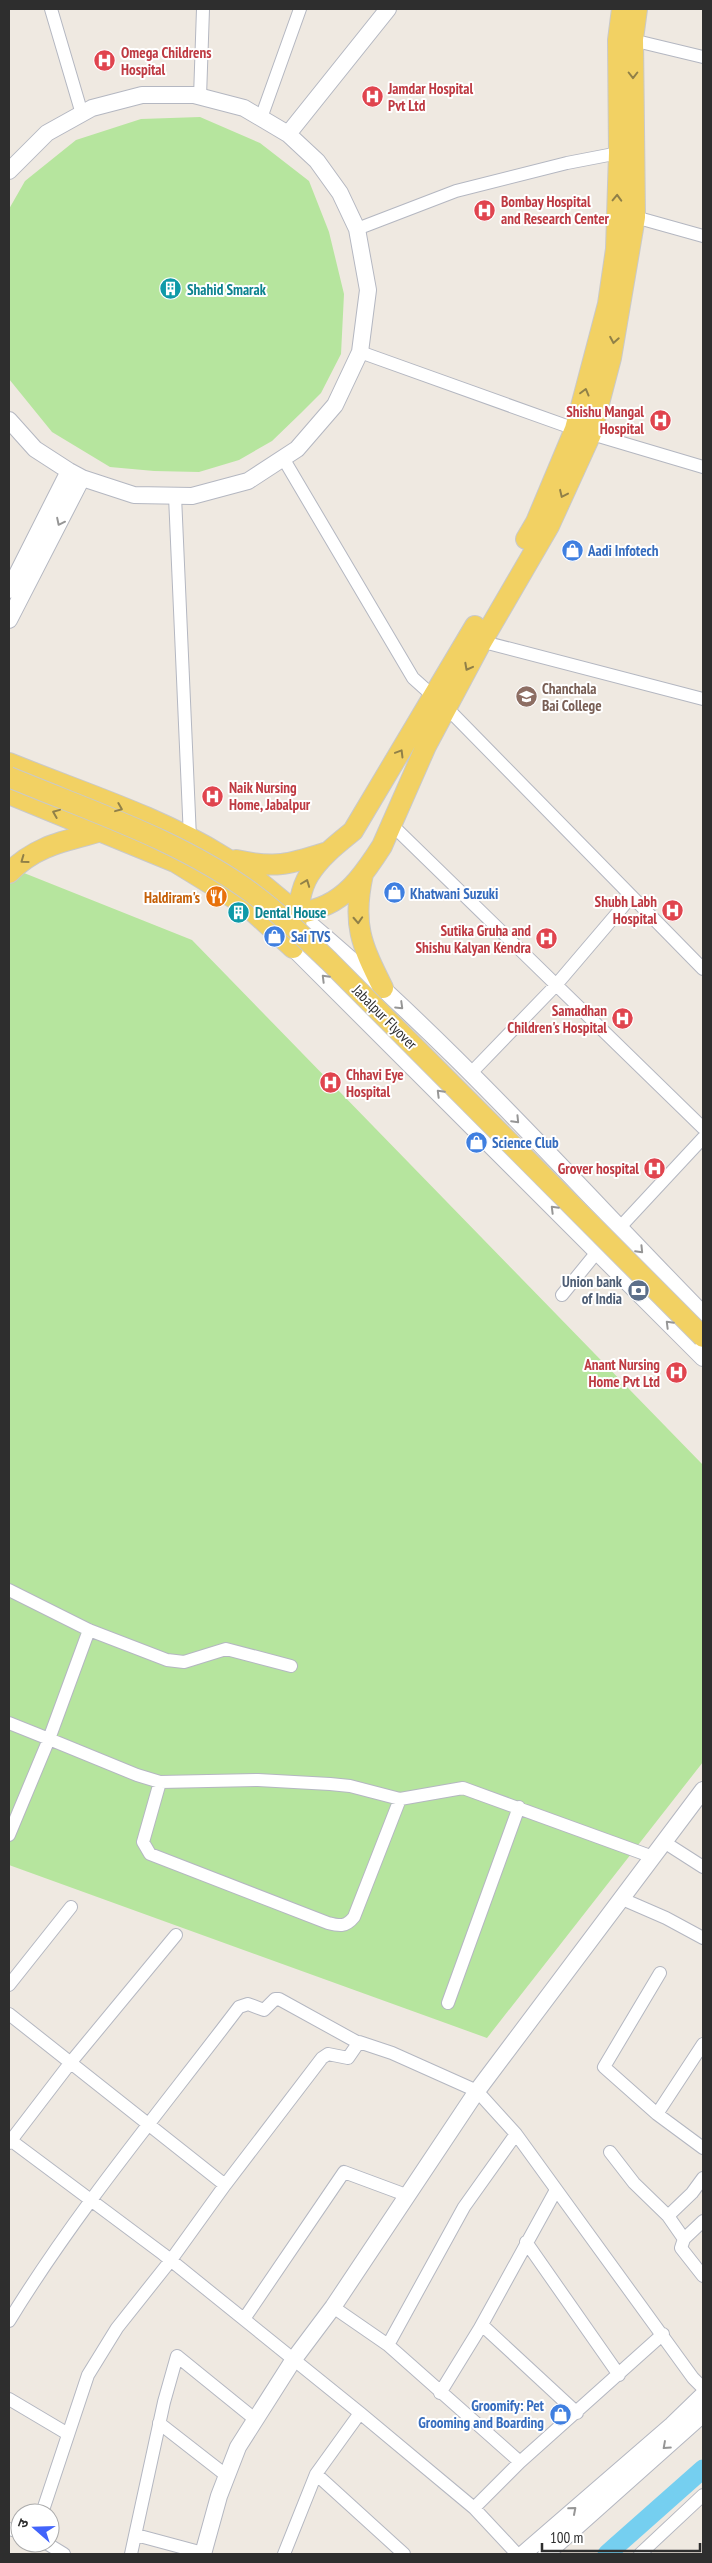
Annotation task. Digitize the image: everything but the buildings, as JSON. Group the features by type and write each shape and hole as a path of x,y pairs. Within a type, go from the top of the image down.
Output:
{"main road":[{"path":"583,431 608,304 616,249 626,151 626,40 622,9"},
{"path":"626,40 637,9"},
{"path":"294,948 302,894 308,876 328,852 353,831 440,702 475,639 549,526 611,358 635,217 626,151"},
{"path":"263,919 299,915 335,902 363,872 382,846 426,746 440,702"},
{"path":"9,763 190,838 225,857 256,879 299,915"},
{"name":"Jabalpur Flyover","path":"9,777 190,854 251,892 291,925 328,961 703,1337"},
{"path":"9,794 175,862 221,888 263,919 294,948"},
{"path":"9,873 24,858 53,844 102,831"},
{"path":"225,857 262,866 285,866 328,852"},
{"path":"363,872 357,900 358,928 363,948 383,988"}],"street":[{"path":"51,9 82,114"},
{"path":"200,97 203,9"},
{"path":"261,118 300,9"},
{"path":"288,134 388,9"},
{"path":"626,40 703,57"},
{"path":"9,171 47,133 92,108 142,95 200,97 244,108 288,134 317,161 340,193 357,229 368,290 360,352 335,405 297,449 248,480 192,496 134,495 75,475 35,449 9,420"},
{"path":"357,229 456,191 626,151"},
{"path":"635,217 703,236"},
{"path":"360,352 583,431 703,467"},
{"path":"283,458 413,678 440,702 703,968"},
{"path":"9,590 75,475"},
{"path":"9,620 75,475"},
{"path":"175,496 190,838"},
{"path":"475,639 703,698"},
{"path":"391,824 703,1128"},
{"path":"471,1073 556,985 631,897"},
{"path":"299,915 383,988 471,1073 620,1230 703,1314"},
{"path":"294,948 703,1358"},
{"path":"562,1295 597,1252 620,1230 703,1138"},
{"path":"9,1590 89,1630 167,1660 184,1662 226,1649 291,1666"},
{"path":"9,1835 50,1739 89,1630"},
{"path":"9,1723 137,1775 160,1782 258,1780 330,1784 350,1786 400,1799 463,1788 652,1857"},
{"path":"160,1782 144,1835 143,1842 146,1851 158,1858 328,1923 341,1926 348,1924 354,1917 400,1799"},
{"path":"136,2534 203,2554 219,2496 238,2447 294,2359 477,2091 620,1898 703,1790"},
{"path":"448,2003 519,1807"},
{"path":"664,1842 703,1867"},
{"path":"620,1898 666,1918 703,1938"},
{"path":"9,1985 71,1907"},
{"path":"176,1934 9,2141 171,2260 294,2359 474,2508 517,2554"},
{"path":"660,1974 604,2064 606,2069 657,2114 703,2148"},
{"path":"9,2321 38,2273 90,2199 243,2004 264,2010 273,2000 279,1999 357,2042 392,2052 477,2091 516,2134 663,2334 693,2378 703,2388"},
{"path":"9,2014 150,2124 224,2186"},
{"path":"45,2503 88,2376 117,2328 171,2260 224,2186 325,2056 348,2058 357,2042"},
{"path":"657,2114 703,2044"},
{"path":"388,2345 464,2207 516,2134"},
{"path":"610,2152 634,2183 668,2216 684,2239"},
{"path":"244,2319 341,2175 347,2172 406,2196"},
{"path":"668,2216 692,2194 703,2178"},
{"path":"440,2393 482,2325 556,2190"},
{"path":"703,2221 684,2239 681,2248 703,2276"},
{"path":"526,2242 619,2375"},
{"path":"332,2306 388,2345 520,2462"},
{"path":"482,2325 577,2413"},
{"path":"474,2508 520,2462 577,2413 663,2334"},
{"path":"131,2554 159,2423 177,2356 256,2420"},
{"path":"523,2554 672,2425 703,2394"},
{"path":"11,2405 68,2434"},
{"path":"284,2554 316,2474 360,2413"},
{"path":"546,2554 703,2414"},
{"path":"159,2423 227,2476"},
{"path":"316,2474 404,2554"},
{"path":"640,2554 703,2495"}],"green space":[{"path":"200,117 260,143 309,181 329,232 344,294 341,354 321,393 272,441 239,460 199,472 154,471 110,467 52,432 9,379 9,209 25,181 76,140 141,119"},
{"path":"9,867 192,940 703,1465 703,1762 487,2038 9,1865"}],"waterway":[{"path":"607,2554 703,2469"}],"place":[{"name":"Omega Childrens Hospital","path":"105,61"},
{"name":"Jamdar Hospital Pvt Ltd","path":"372,97"},
{"name":"Bombay Hospital and Research Center","path":"485,210"},
{"name":"Shahid Smarak","path":"171,289"},
{"name":"Shishu Mangal Hospital","path":"660,420"},
{"name":"Aadi Infotech","path":"572,550"},
{"name":"Chanchala Bai College","path":"526,697"},
{"name":"Naik Nursing Home, Jabalpur","path":"213,796"},
{"name":"Khatwani Suzuki","path":"394,893"},
{"name":"Haldiram's","path":"216,897"},
{"name":"Shubh Labh Hospital","path":"673,910"},
{"name":"Dental House","path":"239,912"},
{"name":"Sai TVS","path":"275,936"},
{"name":"Sutika Gruha and Shishu Kalyan Kendra","path":"547,939"},
{"name":"Samadhan Children's Hospital","path":"623,1019"},
{"name":"Chhavi Eye Hospital","path":"330,1083"},
{"name":"Science Club","path":"476,1142"},
{"name":"Grover hospital","path":"655,1168"},
{"name":"Union bank of India","path":"638,1290"},
{"name":"Anant Nursing Home Pvt Ltd","path":"676,1373"},
{"name":"Groomify: Pet Grooming and Boarding","path":"560,2414"}]}
